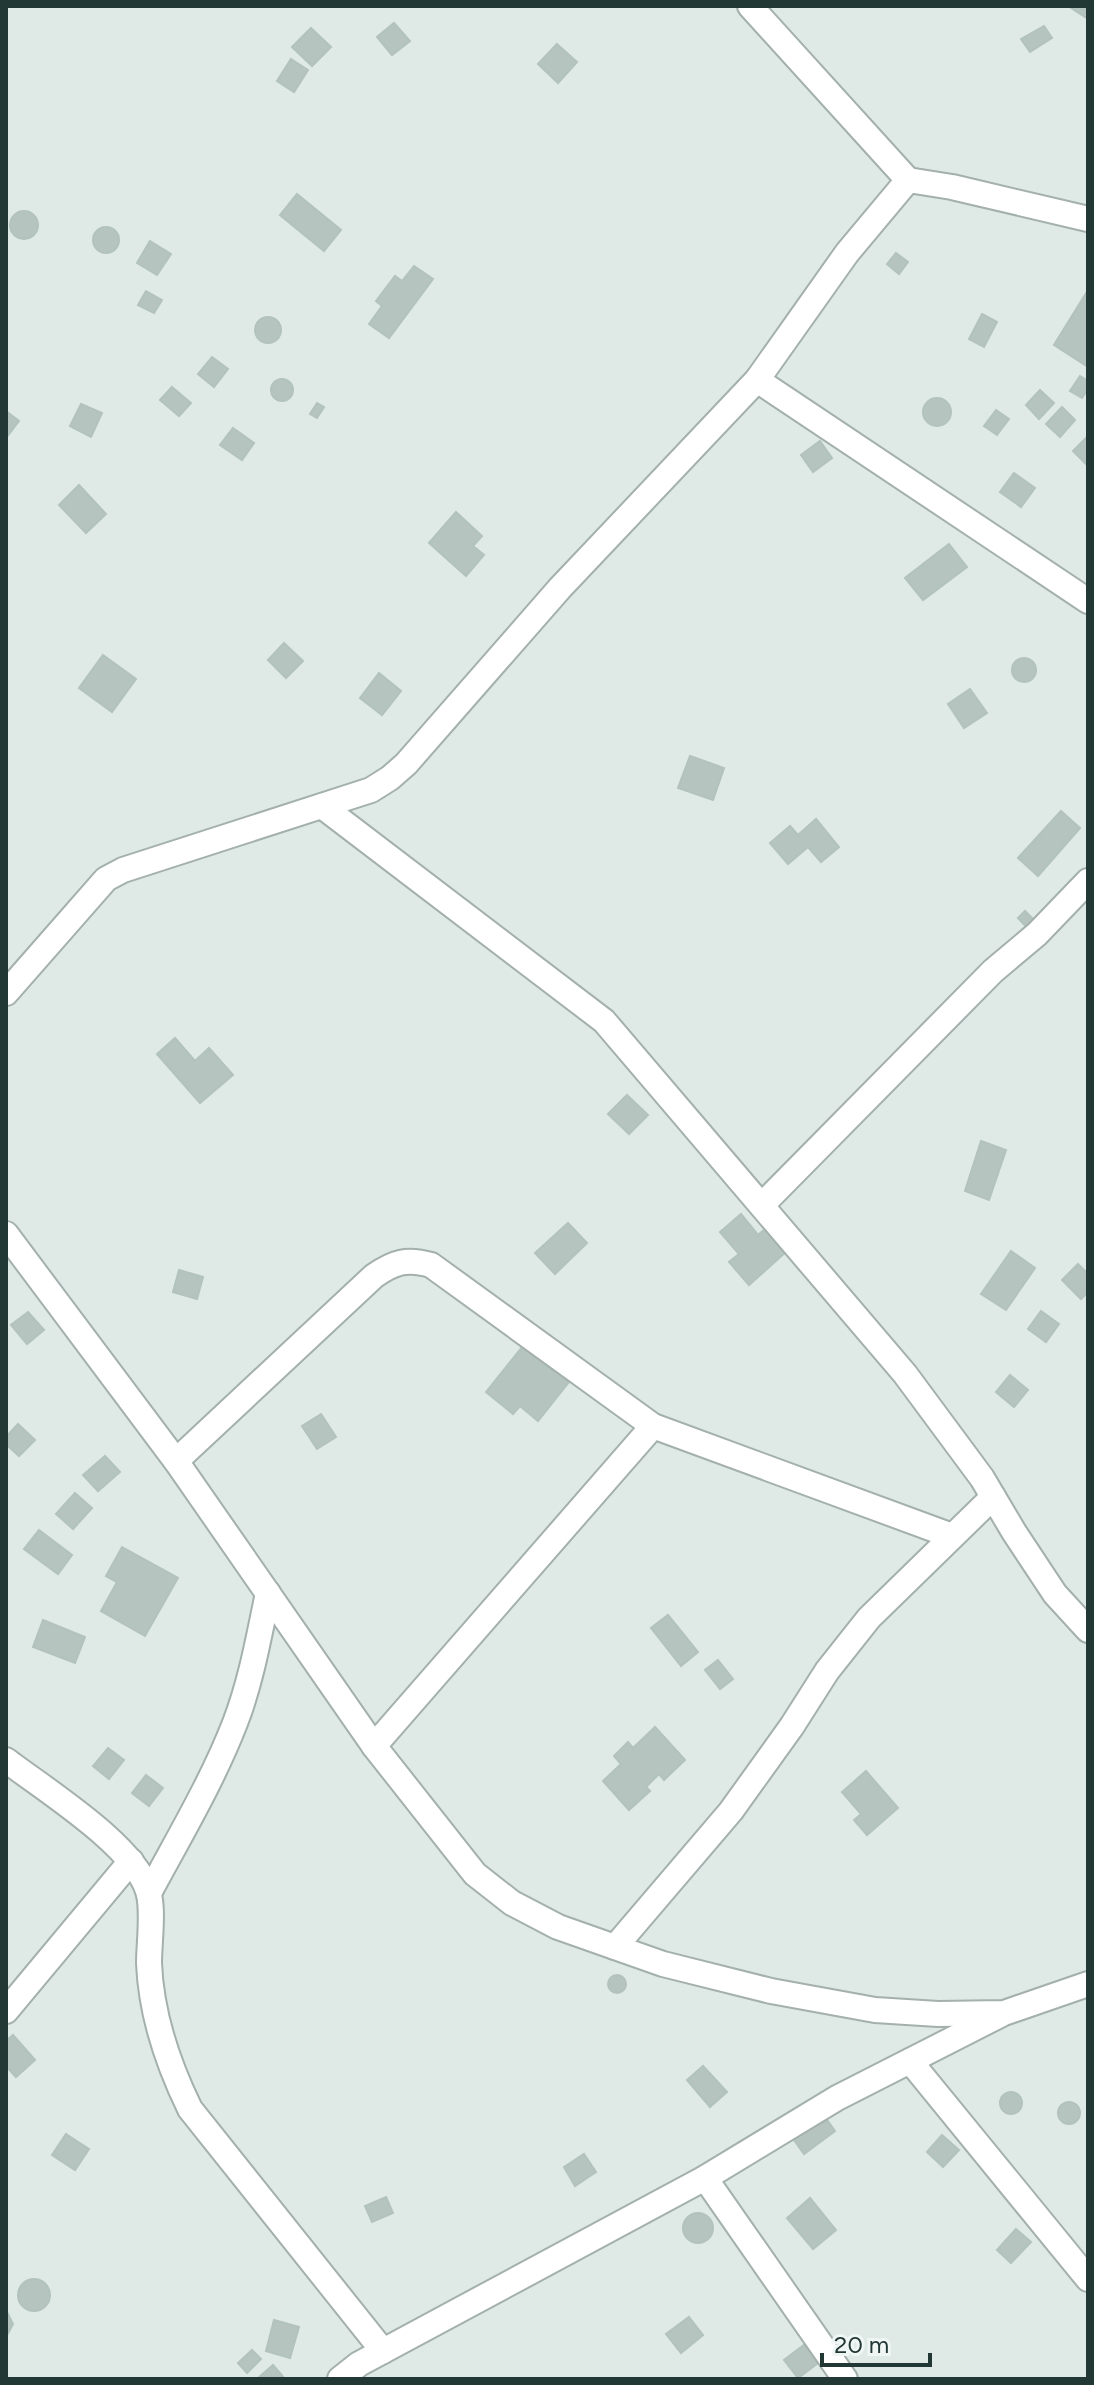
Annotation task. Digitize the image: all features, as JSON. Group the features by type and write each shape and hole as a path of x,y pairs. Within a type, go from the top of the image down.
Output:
{"street":[{"path":"750,6 908,180 952,187 1088,219"},
{"path":"6,993 106,879 123,870 371,790 406,764 560,588 757,380 847,253 908,180"},
{"path":"757,380 1088,601"},
{"path":"322,806 604,1021 905,1374 993,1497 1055,1594 1088,1630"},
{"path":"762,1205 993,971 1037,934 1088,881"},
{"path":"6,1234 176,1461 374,1746 475,1874 512,1903 558,1927 663,1964 771,1991 875,2010 938,2014 1004,2013"},
{"path":"176,1461 374,1276 389,1265 414,1260 431,1265 653,1426 952,1536"},
{"path":"374,1746 653,1426"},
{"path":"615,1947 731,1811 827,1671 869,1618 993,1497"},
{"path":"268,1593 254,1660 236,1721 214,1771 149,1893 149,1967 157,2019 172,2072 190,2109 383,2351"},
{"path":"6,1760 113,1842 131,1861 149,1893"},
{"path":"6,2011 131,1861"},
{"path":"340,2379 359,2364 705,2178 837,2098 1004,2013 1088,1984"},
{"path":"910,2061 1088,2279"},
{"path":"705,2178 845,2379"}],"building":[{"path":"1068,6 1088,6 1088,19"},
{"path":"394,23 410,41 392,55 377,37"},
{"path":"1044,26 1052,38 1030,52 1021,39"},
{"path":"311,28 331,47 312,66 292,47"},
{"path":"557,44 577,62 558,83 538,64"},
{"path":"291,59 308,70 294,92 277,81"},
{"path":"297,194 341,230 324,251 280,215"},
{"path":"24,211 34,215 38,225 34,235 24,239 14,235 10,225 14,215"},
{"path":"106,227 115,231 119,240 115,249 106,253 97,249 93,240 97,231"},
{"path":"150,241 171,254 157,275 137,263"},
{"path":"896,253 908,262 899,274 887,264"},
{"path":"414,266 433,279 389,338 369,324 382,306 376,301 395,276 402,281"},
{"path":"1088,290 1088,367 1054,345"},
{"path":"146,291 162,300 154,313 138,305"},
{"path":"982,314 997,322 984,347 969,339"},
{"path":"268,317 277,321 281,330 277,339 268,343 259,339 255,330 259,321"},
{"path":"212,357 228,369 214,387 198,374"},
{"path":"1080,376 1088,381 1088,389 1082,398 1070,391"},
{"path":"282,379 290,382 293,390 290,398 282,401 274,398 271,390 274,382"},
{"path":"172,387 191,403 179,416 160,400"},
{"path":"1040,390 1054,403 1039,419 1026,405"},
{"path":"937,398 947,402 951,412 947,422 937,426 927,422 923,412 927,402"},
{"path":"317,403 324,407 317,418 310,414"},
{"path":"81,404 102,413 91,437 70,426"},
{"path":"1062,407 1075,420 1060,437 1046,424"},
{"path":"996,410 1009,419 997,435 984,426"},
{"path":"6,411 19,421 6,438"},
{"path":"233,428 254,443 242,460 220,445"},
{"path":"1088,436 1088,466 1073,451"},
{"path":"820,441 832,458 813,472 801,455"},
{"path":"1014,473 1035,488 1021,507 1000,492"},
{"path":"79,485 106,514 86,533 59,505"},
{"path":"456,512 482,536 473,546 484,555 466,576 429,543"},
{"path":"949,544 967,567 923,600 905,578"},
{"path":"284,643 303,661 286,678 268,660"},
{"path":"103,655 136,679 112,712 79,688"},
{"path":"1024,658 1033,661 1036,670 1033,679 1024,682 1015,679 1012,670 1015,661"},
{"path":"379,673 401,691 382,715 360,698"},
{"path":"970,689 987,713 964,728 948,704"},
{"path":"690,756 724,768 713,800 678,788"},
{"path":"1061,811 1080,828 1038,876 1018,858"},
{"path":"816,819 839,847 821,862 808,847 788,864 770,843 790,826 798,835"},
{"path":"1025,911 1041,927 1033,934 1018,918"},
{"path":"175,1038 195,1061 209,1048 233,1075 200,1103 157,1054"},
{"path":"627,1095 648,1115 629,1134 608,1114"},
{"path":"981,1141 1006,1150 989,1200 965,1191"},
{"path":"741,1214 758,1235 766,1228 786,1252 749,1285 729,1262 739,1254 720,1232"},
{"path":"568,1223 587,1243 555,1274 535,1253"},
{"path":"1011,1251 1035,1268 1006,1310 981,1294"},
{"path":"1078,1264 1088,1274 1088,1292 1081,1299 1062,1280"},
{"path":"179,1270 203,1277 197,1299 173,1292"},
{"path":"1041,1311 1059,1324 1046,1342 1028,1329"},
{"path":"28,1312 44,1330 27,1344 11,1325"},
{"path":"523,1346 569,1382 538,1421 520,1406 513,1414 486,1392"},
{"path":"1010,1375 1028,1390 1014,1407 996,1392"},
{"path":"321,1414 336,1437 317,1449 302,1426"},
{"path":"18,1424 35,1440 19,1456 6,1444 6,1437"},
{"path":"105,1456 120,1472 98,1491 83,1475"},
{"path":"75,1493 92,1508 73,1529 56,1514"},
{"path":"39,1530 72,1555 58,1574 24,1549"},
{"path":"122,1547 178,1578 145,1636 101,1611 117,1582 106,1576"},
{"path":"668,1615 698,1652 681,1666 651,1628"},
{"path":"43,1620 85,1637 75,1663 33,1647"},
{"path":"718,1660 733,1679 720,1689 705,1670"},
{"path":"655,1727 685,1760 664,1780 659,1774 646,1787 650,1791 629,1810 603,1781 621,1764 614,1756 628,1742 633,1748"},
{"path":"108,1748 124,1760 109,1779 93,1766"},
{"path":"866,1771 898,1808 867,1835 854,1820 861,1814 842,1792"},
{"path":"146,1775 163,1788 149,1806 132,1793"},
{"path":"617,1975 626,1984 617,1993 608,1984"},
{"path":"13,2035 35,2060 16,2077 6,2066 6,2041"},
{"path":"703,2066 727,2092 710,2107 687,2080"},
{"path":"1011,2092 1019,2095 1022,2103 1019,2111 1011,2114 1003,2111 1000,2103 1003,2095"},
{"path":"1069,2102 1077,2105 1080,2113 1077,2121 1069,2124 1061,2121 1058,2113 1061,2105"},
{"path":"820,2110 835,2131 804,2154 789,2133"},
{"path":"66,2134 89,2149 75,2170 52,2155"},
{"path":"942,2135 959,2150 943,2167 927,2152"},
{"path":"584,2154 596,2172 575,2186 564,2167"},
{"path":"386,2197 393,2213 372,2222 365,2206"},
{"path":"810,2198 836,2230 813,2249 787,2218"},
{"path":"698,2213 708,2218 713,2228 708,2238 698,2243 688,2238 683,2228 688,2218"},
{"path":"1016,2229 1031,2242 1011,2263 997,2250"},
{"path":"34,2279 46,2283 50,2295 46,2307 34,2311 22,2307 18,2295 22,2283"},
{"path":"6,2310 13,2324 6,2337"},
{"path":"689,2317 703,2335 681,2353 666,2334"},
{"path":"274,2320 299,2327 290,2358 266,2351"},
{"path":"804,2345 818,2363 798,2378 784,2360"},
{"path":"252,2350 261,2359 247,2373 238,2363"},
{"path":"273,2365 285,2379 257,2379"}]}
